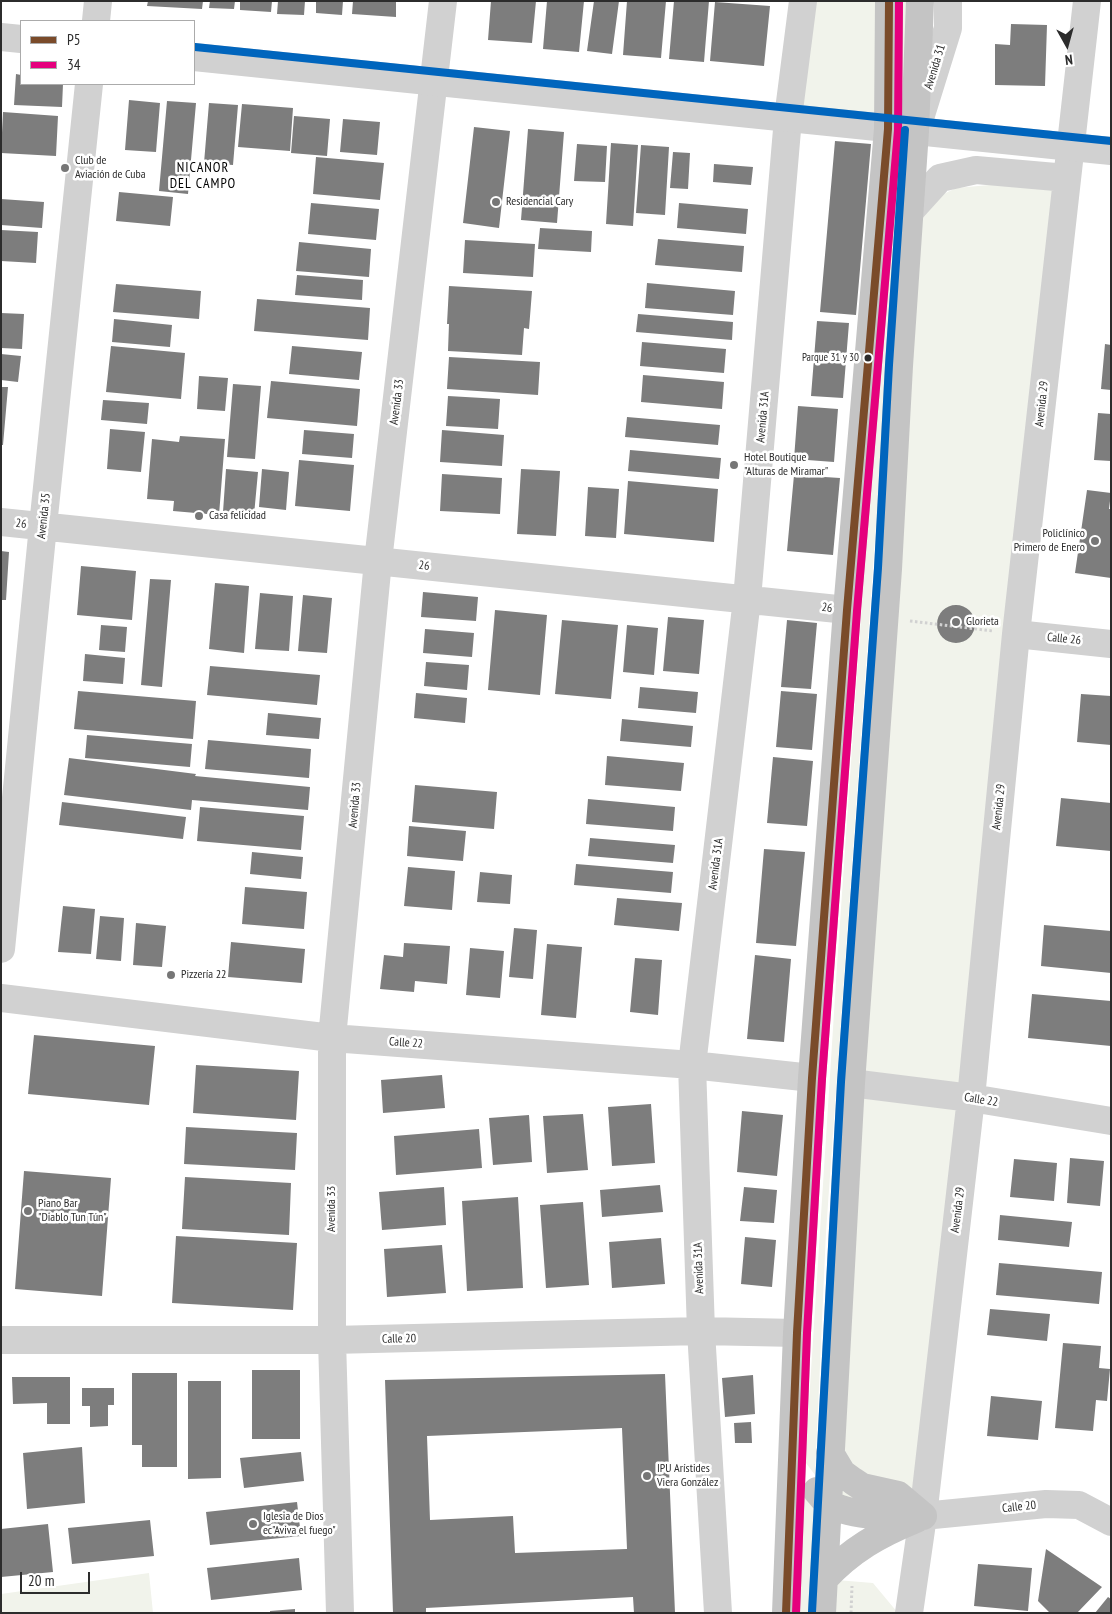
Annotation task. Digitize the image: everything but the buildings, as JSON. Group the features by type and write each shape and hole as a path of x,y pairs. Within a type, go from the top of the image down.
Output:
{"main road":[{"path":"786,1613 797,1333 812,1078 847,610 888,129 889,1"},
{"name":"Avenida 31","path":"822,1613 851,1083 884,618 915,131 920,1"},
{"path":"793,1448 801,1470 828,1503 848,1511 878,1516 923,1516"},
{"path":"830,1453 842,1473 853,1482 862,1487 898,1495 923,1516"},
{"path":"824,1579 841,1560 857,1549 892,1529 923,1516"}],"street":[{"path":"96,20 98,1"},
{"name":"Avenida 33","path":"340,1613 332,1340 332,1038 378,561 443,1"},
{"path":"788,118 803,1"},
{"name":"Avenida 31","path":"915,131 948,28 948,1"},
{"name":"Avenida 29","path":"909,1613 923,1516 971,1098 1016,634 1087,1"},
{"path":"1,37 20,39"},
{"path":"195,57 1111,151"},
{"name":"Avenida 35","path":"1,949 42,526 89,85"},
{"name":"Avenida 31A","path":"718,1613 701,1331 692,1065 747,599 788,118"},
{"path":"910,210 940,178 976,170 1068,178"},
{"name":"26","path":"1,522 847,610"},
{"name":"Calle 26","path":"1016,634 1111,644"},
{"name":"Calle 22","path":"1,998 332,1038 692,1065 812,1078"},
{"name":"Calle 22","path":"851,1083 971,1098 1111,1121"},
{"name":"Calle 20","path":"1,1340 332,1340 701,1331 797,1333"},
{"name":"Calle 20","path":"923,1516 1046,1504 1079,1505 1108,1516"}],"path":[{"path":"884,618 1016,634"},
{"path":"851,1613 852,1581"}],"shaded area":[{"path":"803,1 889,1 888,129 788,118"},
{"path":"902,1 908,1 903,116 901,115"},
{"path":"899,143 903,143 826,1232 815,1475 806,1463 806,1449 871,472"},
{"path":"1067,178 923,1516 828,1503 911,210 956,188"},
{"path":"804,1488 814,1507 810,1613 799,1613"},
{"path":"149,1573 153,1613 1,1613 1,1594"},
{"path":"824,1579 873,1583 898,1613 822,1613"}],"transit line":[{"name":"P5","path":"786,1613 797,1333 812,1078 847,610 888,129 889,1"},
{"name":"34","path":"796,1613 807,1333 822,1079 857,611 898,130 899,1"},
{"path":"195,47 1111,141"},
{"path":"812,1612 841,1082 878,568 889,365 905,130"}],"place":[{"name":"Club de Aviación de Cuba","path":"65,168"},
{"name":"Residencial Cary","path":"496,202"},
{"name":"Parque 31 y 30","path":"868,358"},
{"name":"Hotel Boutique \"Alturas de Miramar\"","path":"734,465"},
{"name":"Casa felicidad","path":"199,516"},
{"name":"Policlínico Primero de Enero","path":"1095,541"},
{"name":"Glorieta","path":"956,622"},
{"name":"Pizzería 22","path":"171,975"},
{"name":"Piano Bar \"Diablo Tun Tún\"","path":"28,1211"},
{"name":"IPU Arístides Viera González","path":"647,1476"},
{"name":"Iglesia de Dios ec\"Aviva el fuego\"","path":"253,1524"}],"district":[{"name":"NICANOR DEL CAMPO","path":"203,176"}]}
